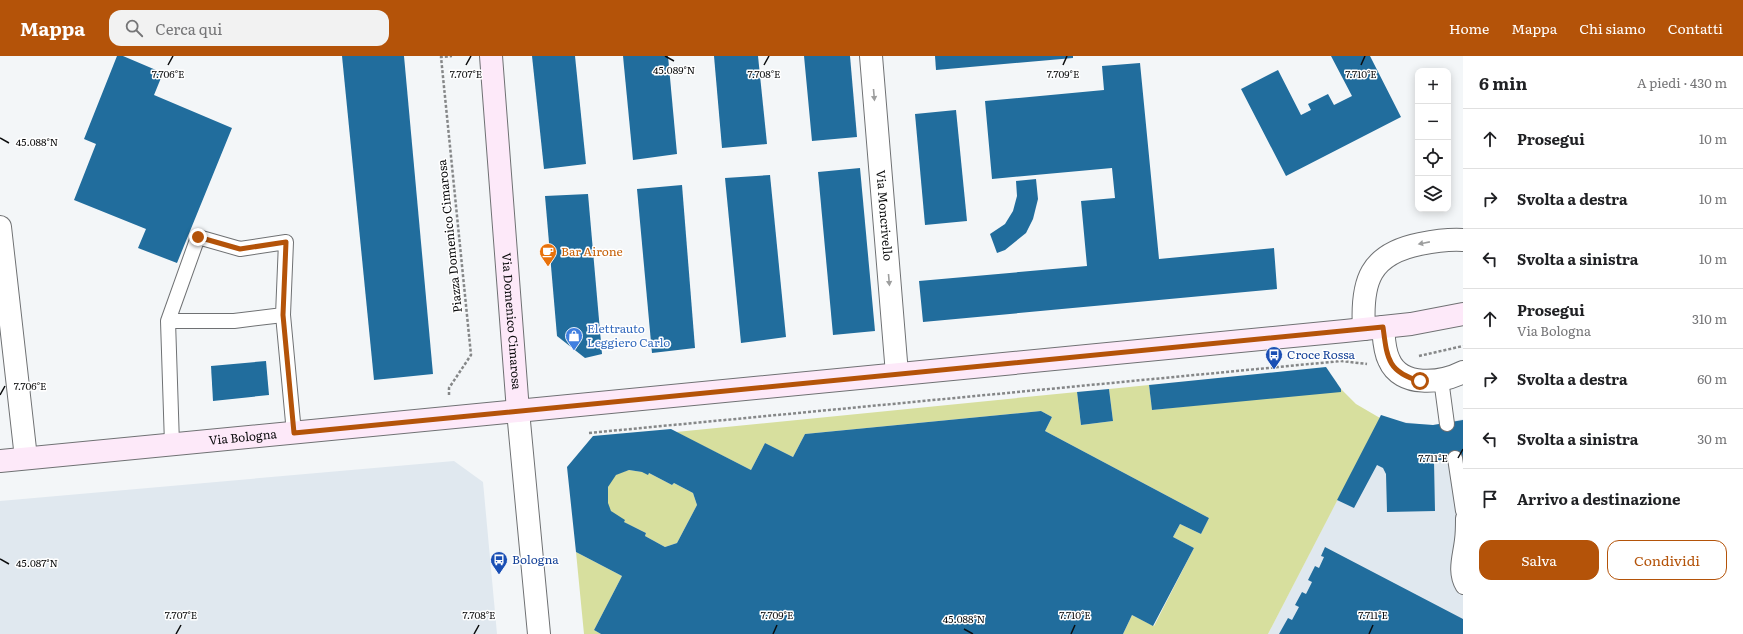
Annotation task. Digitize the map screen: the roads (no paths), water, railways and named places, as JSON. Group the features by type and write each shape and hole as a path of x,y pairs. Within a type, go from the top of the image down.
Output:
{"main road":[{"name":"Via Domenico Cimarosa","path":"491,56 518,411"},
{"name":"Via Bologna","path":"0,461 1364,329 1440,319 1463,314"}],"street":[{"name":"Via Moncrivello","path":"871,56 897,374"},
{"path":"0,227 26,458"},
{"path":"1463,240 1440,240 1403,247 1392,252 1382,260 1368,280 1363,302 1364,329 1390,361 1395,370 1406,377 1420,381 1441,379 1463,372"},
{"name":"Via Domenico Cimarosa","path":"518,411 539,634"}],"lane":[{"path":"172,444 168,321 198,237 240,249 286,242 283,315 294,433"},
{"path":"168,321 234,321 283,315"},
{"path":"1441,379 1447,424"},
{"path":"1454,458 1463,511"},
{"path":"1463,518 1463,538 1457,570 1458,580 1463,587"}],"place":[{"name":"Bar Airone","path":"548,267"},
{"name":"Elettrauto Leggiero Carlo","path":"574,351"},
{"name":"Croce Rossa","path":"1274,370"},
{"name":"Bologna","path":"499,575"}]}
